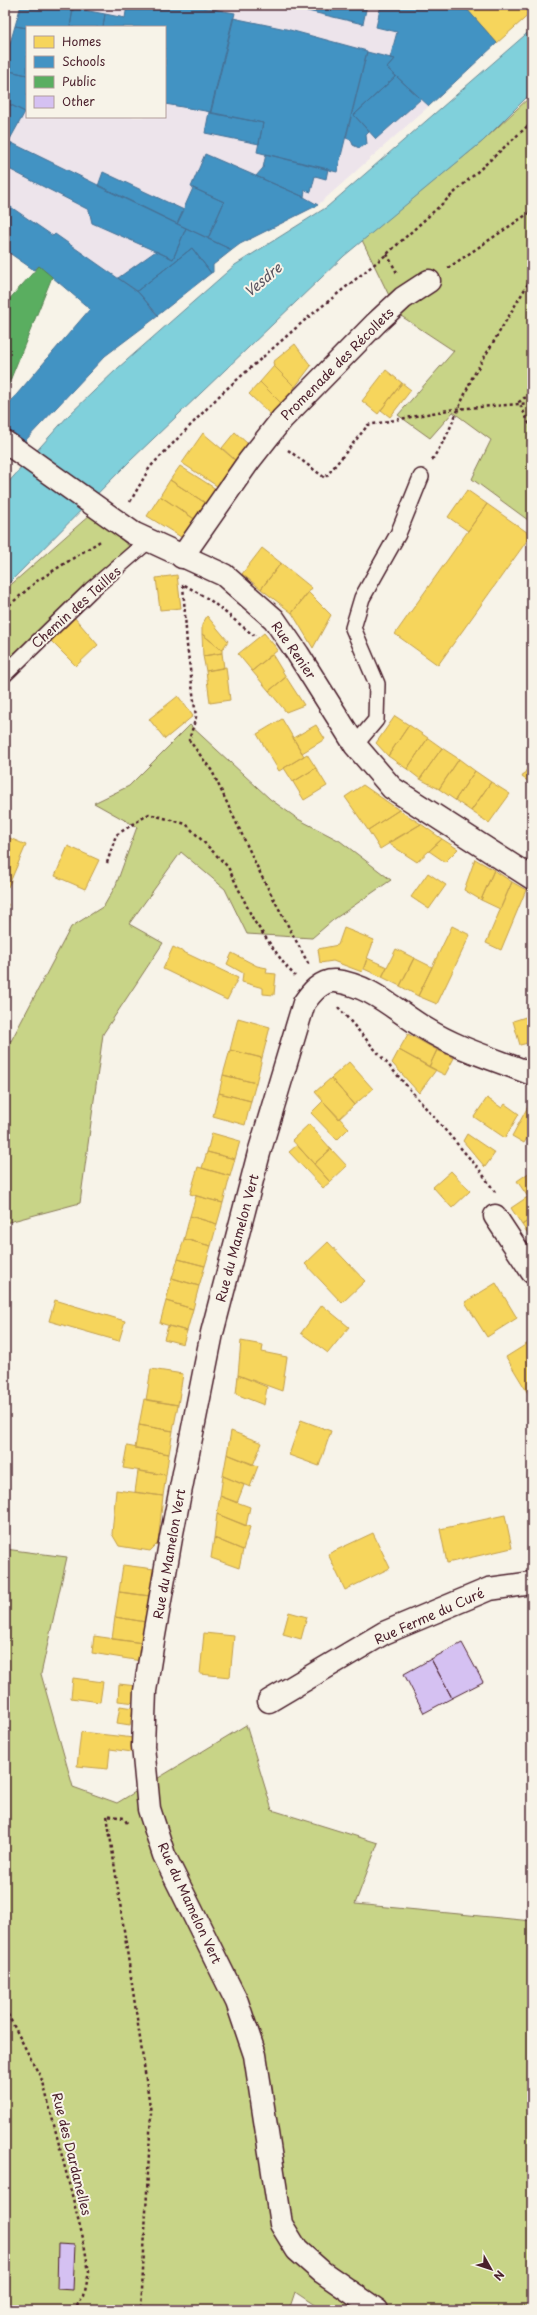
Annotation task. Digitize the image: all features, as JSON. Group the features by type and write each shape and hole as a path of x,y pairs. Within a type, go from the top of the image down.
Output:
{"street":[{"name":"Promenade des Récollets","path":"182,557 268,435 282,418 376,323 404,298 429,281"},
{"name":"Rue Renier","path":"12,447 140,537 224,575 274,619 356,745 392,788 532,878"},
{"path":"316,989 334,981 358,987 392,1004 426,1029 532,1074"},
{"name":"Rue du Mamelon Vert","path":"316,989 304,1002 262,1146 212,1333 153,1641 145,1691 142,1746 149,1809 164,1854 238,2002 255,2055 281,2224 297,2250 322,2272 377,2310"},
{"path":"495,1216 532,1272"},
{"name":"Rue Ferme du Curé","path":"269,1701 384,1633 489,1589 532,1583"}],"lane":[{"path":"356,745 376,720 377,684 353,628 362,598 398,534 421,477"},
{"name":"Chemin des Tailles","path":"5,674 91,590 140,537"}],"path":[{"path":"126,508 150,467 222,393 305,320 387,254 532,122"},
{"path":"429,281 532,211"},
{"path":"421,477 446,437 457,409 472,378 532,277"},
{"path":"519,402 524,398 532,397"},
{"path":"519,402 532,430"},
{"path":"268,435 324,478 368,425 457,409 519,402 532,402"},
{"path":"5,609 37,580 106,538"},
{"path":"274,619 253,635 210,600 183,584 187,645 196,717 189,740 212,771 316,989"},
{"path":"107,863 116,835 149,814 186,824 228,867 254,921 285,965 316,989 479,1169 504,1206 495,1216"},
{"path":"130,1829 124,1818 107,1815 151,2114 141,2310"},
{"name":"Rue des Dardanelles","path":"5,2008 43,2082 83,2238 89,2272 84,2296 74,2310"}],"shaded area":[{"path":"21,5 381,5 376,27 397,32 387,68 429,106 318,205 240,244 213,265 213,272 105,356 23,443 5,430 5,408 90,309 39,266 34,270 5,250 5,60"}],"green space":[{"path":"532,95 532,523 472,479 491,440 453,412 430,438 398,415 454,351 398,314 362,240 483,141"},
{"path":"91,514 129,546 115,563 5,664 5,590"},
{"path":"190,725 270,799 298,819 340,841 391,880 333,920 312,938 247,934 225,889 181,852 129,924 163,943 103,1034 80,1203 5,1223 5,1039 11,1041 71,927 104,906 116,885 137,827 94,803 129,786"},
{"path":"5,1549 67,1557 41,1674 73,1787 117,1803 246,1725 272,1810 378,1843 355,1904 532,1921 532,2310 322,2310 295,2292 289,2310 5,2310"}],"water":[{"name":"Vesdre","path":"532,29 532,92 483,141 344,256 130,461 5,587 5,486 68,416 118,368 235,265 327,207"}],"building: Homes":[{"path":"459,5 532,5 532,12 497,43 465,7"},
{"path":"295,344 311,366 295,387 274,366 273,362"},
{"path":"274,366 295,387 282,404 260,382"},
{"path":"386,370 402,383 378,414 362,401"},
{"path":"260,382 282,404 271,415 249,394"},
{"path":"402,383 411,390 390,417 381,410"},
{"path":"235,432 249,445 235,460 222,448"},
{"path":"203,433 235,460 217,486 182,463"},
{"path":"180,466 216,489 207,504 170,480"},
{"path":"170,480 207,504 196,520 160,496"},
{"path":"467,490 487,504 468,531 448,517"},
{"path":"160,496 196,520 181,537 147,516"},
{"path":"487,504 531,535 438,665 395,634"},
{"path":"262,548 281,563 261,589 242,574"},
{"path":"281,563 312,588 292,613 261,589"},
{"path":"177,575 181,608 160,610 156,578"},
{"path":"308,592 331,615 313,648 292,613"},
{"path":"207,616 228,641 222,650 202,634 202,625"},
{"path":"74,617 98,645 76,666 51,641"},
{"path":"264,633 278,650 252,671 238,654"},
{"path":"202,634 222,650 222,653 203,656"},
{"path":"222,653 224,668 206,671 203,656"},
{"path":"272,654 286,677 269,691 252,671"},
{"path":"226,667 230,700 210,703 206,671"},
{"path":"286,677 304,705 286,712 269,691"},
{"path":"178,696 193,716 165,739 149,719"},
{"path":"395,716 409,725 388,756 376,743"},
{"path":"282,719 304,756 279,771 257,734"},
{"path":"316,725 325,739 302,753 293,738"},
{"path":"409,725 428,738 407,769 388,756"},
{"path":"428,738 442,748 420,779 407,769"},
{"path":"442,748 459,759 439,789 420,779"},
{"path":"307,754 316,768 293,782 284,768"},
{"path":"459,759 475,771 455,800 439,789"},
{"path":"532,761 532,784 522,777"},
{"path":"316,768 327,786 304,800 293,782"},
{"path":"475,771 491,782 471,811 455,800"},
{"path":"491,782 510,794 489,823 471,811"},
{"path":"363,785 399,810 368,830 345,797"},
{"path":"399,810 421,824 380,849 368,830"},
{"path":"421,824 442,839 417,862 388,843"},
{"path":"5,836 26,845 8,887 5,886"},
{"path":"442,839 458,849 445,862 429,851"},
{"path":"68,846 99,860 85,889 55,876"},
{"path":"475,859 494,870 481,900 464,890"},
{"path":"494,870 512,882 500,909 481,900"},
{"path":"428,873 446,885 429,909 411,897"},
{"path":"512,882 526,890 501,950 486,943"},
{"path":"5,904 8,904 6,915 10,916 5,941"},
{"path":"452,926 470,935 437,1004 418,996"},
{"path":"344,928 374,940 362,972 333,961 320,963 318,949 338,945"},
{"path":"173,947 238,978 227,1000 163,969"},
{"path":"396,949 414,958 400,986 382,977"},
{"path":"232,953 257,966 267,968 266,973 276,974 274,995 263,994 263,988 242,982 243,973 227,964"},
{"path":"367,958 387,967 382,977 364,969"},
{"path":"414,958 432,967 418,996 400,986"},
{"path":"532,1015 532,1042 520,1045 513,1021"},
{"path":"238,1018 270,1027 262,1058 230,1050"},
{"path":"408,1034 437,1050 429,1067 399,1050"},
{"path":"230,1050 262,1058 256,1083 223,1075"},
{"path":"399,1050 436,1070 419,1093 392,1063"},
{"path":"437,1050 454,1058 445,1075 429,1067"},
{"path":"349,1062 373,1089 354,1105 331,1078"},
{"path":"223,1075 256,1083 251,1101 219,1093"},
{"path":"331,1078 354,1105 339,1119 315,1092"},
{"path":"219,1093 251,1101 245,1125 213,1116"},
{"path":"487,1098 502,1108 505,1104 519,1114 505,1138 474,1117"},
{"path":"323,1101 349,1128 337,1140 311,1113"},
{"path":"531,1101 532,1137 529,1135 524,1143 512,1136"},
{"path":"309,1124 331,1149 314,1164 292,1140"},
{"path":"212,1133 240,1141 235,1159 207,1152"},
{"path":"467,1134 495,1153 485,1167 463,1141"},
{"path":"297,1145 330,1182 323,1188 289,1152"},
{"path":"331,1149 347,1166 330,1182 314,1164"},
{"path":"207,1152 235,1159 230,1176 202,1168"},
{"path":"198,1167 230,1176 223,1203 190,1194"},
{"path":"451,1171 470,1191 452,1208 433,1187"},
{"path":"530,1172 532,1173 532,1194 528,1197 517,1181"},
{"path":"532,1194 532,1218 522,1225 511,1208"},
{"path":"196,1196 223,1203 217,1224 190,1216"},
{"path":"190,1216 217,1224 211,1246 184,1239"},
{"path":"532,1218 532,1239 522,1225"},
{"path":"184,1239 211,1246 205,1266 178,1259"},
{"path":"328,1242 365,1281 342,1303 305,1264"},
{"path":"178,1259 205,1266 199,1286 172,1278"},
{"path":"172,1278 199,1286 193,1309 166,1301"},
{"path":"496,1283 517,1318 487,1337 465,1302"},
{"path":"55,1300 125,1321 119,1341 49,1321"},
{"path":"166,1301 193,1309 187,1331 160,1323"},
{"path":"322,1305 349,1327 328,1353 301,1333"},
{"path":"168,1326 187,1331 183,1344 164,1339"},
{"path":"241,1341 263,1345 262,1352 287,1357 282,1391 238,1375"},
{"path":"530,1342 532,1346 532,1400 506,1357"},
{"path":"151,1369 183,1374 178,1405 146,1400"},
{"path":"238,1375 267,1387 264,1405 236,1394"},
{"path":"144,1399 178,1405 173,1431 139,1425"},
{"path":"301,1420 331,1431 319,1466 289,1455"},
{"path":"139,1425 173,1431 169,1454 135,1448"},
{"path":"231,1431 262,1443 253,1465 227,1454"},
{"path":"127,1446 169,1454 166,1475 123,1468"},
{"path":"227,1454 258,1466 250,1487 223,1476"},
{"path":"138,1471 166,1475 163,1496 135,1492"},
{"path":"223,1476 244,1485 237,1503 220,1496"},
{"path":"116,1490 163,1496 158,1543 150,1551 119,1546 112,1534"},
{"path":"220,1496 250,1507 246,1526 217,1514"},
{"path":"217,1514 250,1527 243,1550 214,1538"},
{"path":"505,1515 512,1548 447,1563 440,1529"},
{"path":"373,1533 390,1568 345,1590 328,1554"},
{"path":"214,1538 243,1550 239,1568 211,1558"},
{"path":"123,1565 154,1569 150,1596 119,1592"},
{"path":"119,1592 150,1596 146,1622 115,1617"},
{"path":"289,1612 307,1617 301,1639 283,1634"},
{"path":"115,1617 146,1622 143,1643 112,1639"},
{"path":"204,1633 234,1636 230,1677 200,1674"},
{"path":"94,1636 143,1643 141,1661 92,1653"},
{"path":"73,1678 103,1682 100,1702 71,1698"},
{"path":"119,1684 137,1686 136,1703 118,1701"},
{"path":"120,1706 133,1708 130,1725 117,1723"},
{"path":"81,1732 134,1738 132,1752 110,1749 108,1769 77,1766"}],"building: Schools":[{"path":"21,5 43,5 73,10 70,26 26,26 26,28 15,26"},
{"path":"43,5 74,5 73,10"},
{"path":"127,5 189,5 235,13 211,112 166,104 166,26 103,26 105,14 125,18"},
{"path":"282,5 367,5 363,24"},
{"path":"381,5 465,7 497,43 429,106 387,68 395,59 390,58 397,32 376,27"},
{"path":"73,8 105,14 103,26 70,26"},
{"path":"233,18 286,29 367,51 337,172 257,152 263,123 210,113"},
{"path":"15,26 26,28 26,75 5,70 5,60"},
{"path":"367,52 395,59 387,68 396,76 354,115 369,132 366,135 367,144 359,148 353,145 351,140 346,138"},
{"path":"5,70 26,75 26,112 5,102"},
{"path":"396,76 421,99 376,139 354,115"},
{"path":"5,102 25,112 9,141 5,140"},
{"path":"209,112 263,123 259,144 205,133"},
{"path":"5,140 12,143 5,157"},
{"path":"12,143 186,228 173,259 92,223 89,210 5,167 5,157"},
{"path":"205,154 304,197 318,205 240,244 232,250 208,239 224,202 191,187"},
{"path":"266,154 328,169 326,179 315,176 311,192 305,190 304,197 256,176 263,168"},
{"path":"103,172 184,210 177,224 98,186"},
{"path":"193,188 224,202 208,238 177,224"},
{"path":"5,203 53,236 55,234 139,293 158,316 105,356 23,443 5,430 5,408 90,309 39,266 34,270 5,250"},
{"path":"186,228 232,250 213,265 213,272 211,273 192,248 137,291 118,278 156,251 173,259"},
{"path":"192,248 211,273 158,315 137,291"}],"building: Public":[{"path":"39,266 52,277 5,393 5,304"}],"building: Other":[{"path":"462,1643 483,1682 452,1698 431,1659"},
{"path":"431,1659 452,1698 424,1713 404,1674"},
{"path":"58,2244 75,2245 73,2290 57,2289"}]}
